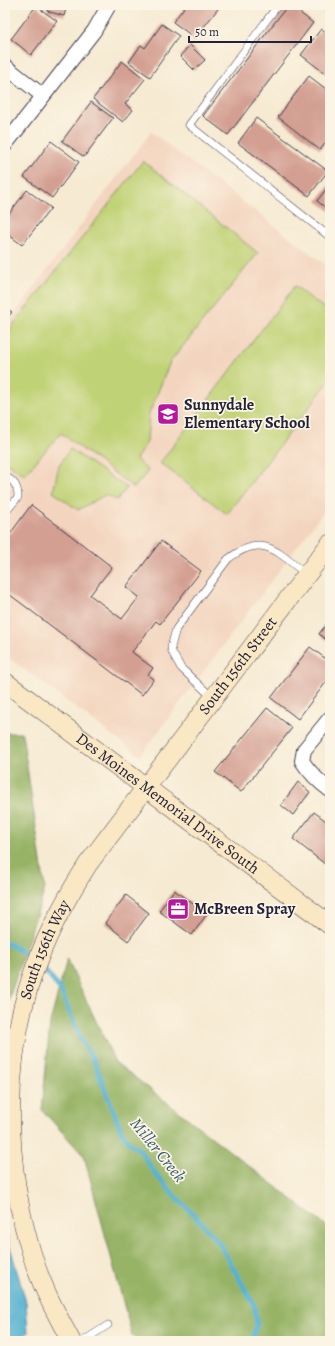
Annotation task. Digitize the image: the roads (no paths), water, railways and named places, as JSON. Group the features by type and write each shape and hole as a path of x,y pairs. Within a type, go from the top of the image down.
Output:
{"main road":[{"name":"South 156th Street","path":"146,788 330,544"},
{"name":"Des Moines Memorial Drive South","path":"5,682 330,925"},
{"name":"South 156th Way","path":"71,1341 50,1302 34,1262 22,1221 14,1179 10,1137 11,1094 15,1051 23,1010 38,961 62,906 88,864 146,788"}],"street":[{"path":"5,145 94,31 108,5"},
{"path":"5,66 43,96"},
{"path":"330,718 304,750 302,762 313,776 330,790"}],"lane":[{"path":"278,5 189,125 330,237"},
{"path":"326,5 330,8"},
{"path":"5,476 13,481 18,490 18,497 5,513"},
{"path":"214,699 181,668 172,652 171,647 176,629 228,558 240,550 251,546 262,545 272,548 307,575"},
{"path":"83,1341 108,1325"}],"water":[{"path":"5,1230 26,1302 28,1333 14,1341 5,1341"}],"waterway":[{"name":"Miller Creek","path":"5,942 34,958"},
{"name":"Miller Creek","path":"41,966 60,989 82,1042 94,1061 122,1133 131,1144 139,1149 154,1172 219,1243 254,1305 257,1325 251,1341"}],"place":[{"name":"Sunnydale Elementary School","path":"168,414"},
{"name":"McBreen Spray","path":"178,909"}]}
